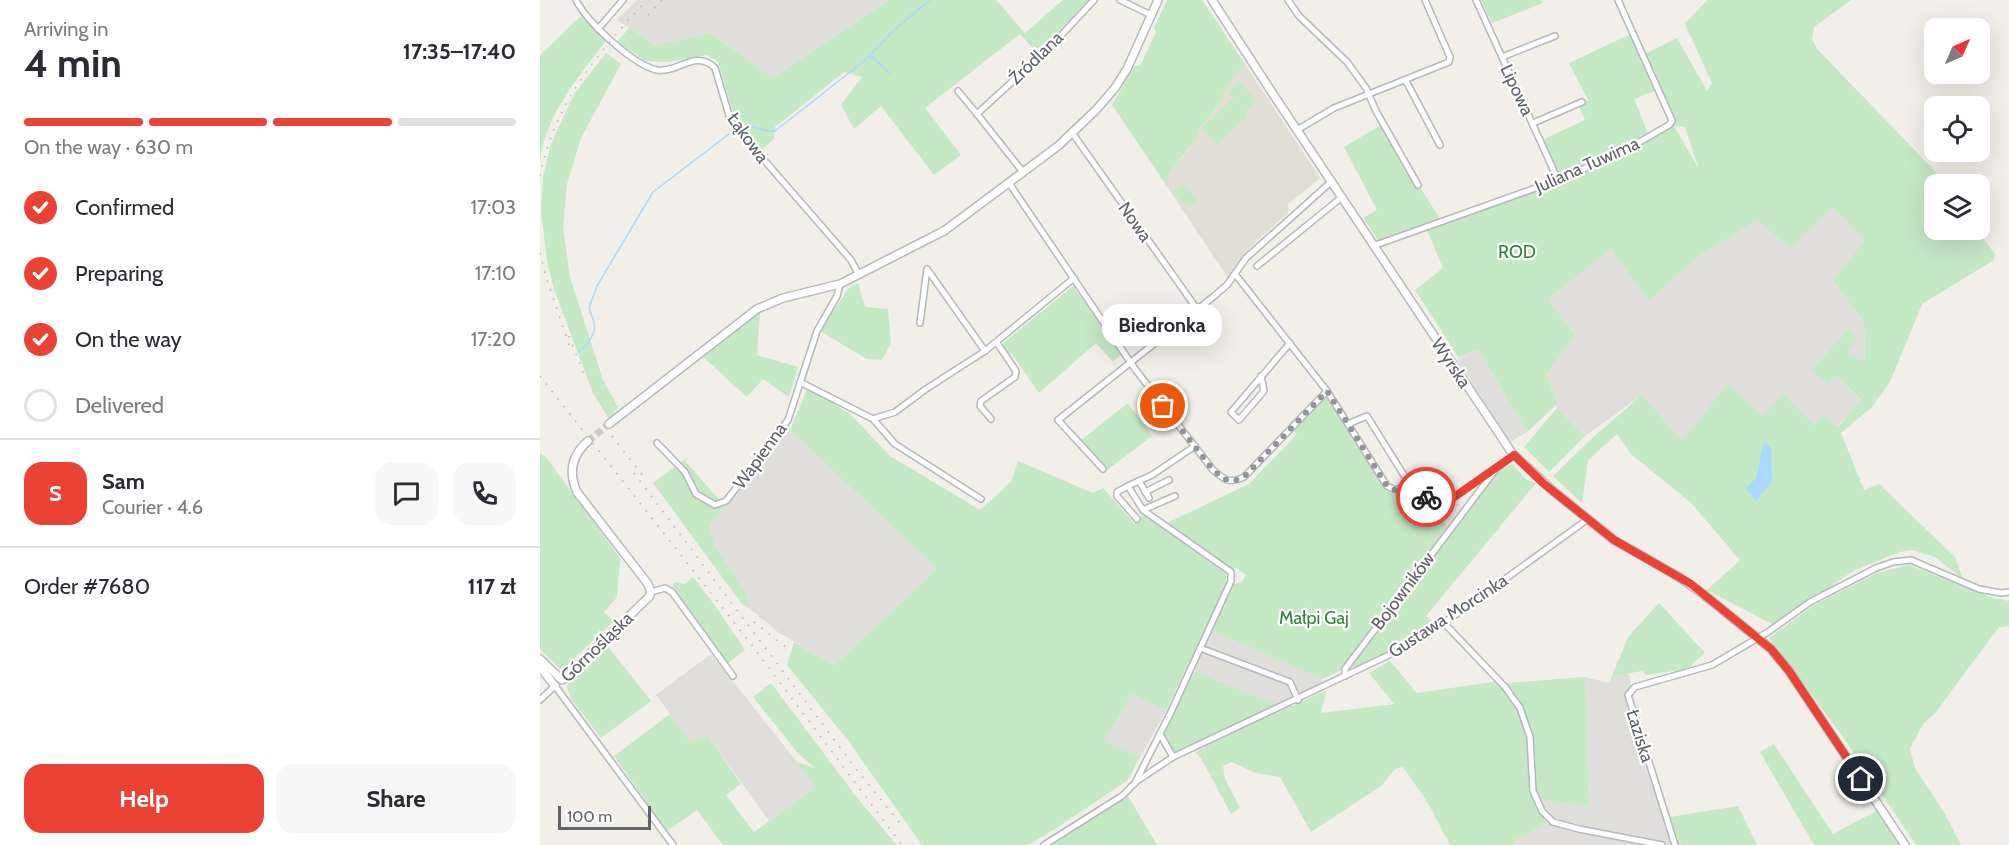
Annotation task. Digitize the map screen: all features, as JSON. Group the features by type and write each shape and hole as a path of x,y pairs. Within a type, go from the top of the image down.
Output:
{"street":[{"name":"Łąkowa","path":"576,0 598,28 621,49 650,67 668,70 700,60 709,62 715,68 731,122 851,260 860,275"},
{"path":"598,28 623,0"},
{"name":"Źródlana","path":"977,114 1053,44 1094,0"},
{"path":"1120,0 1151,15"},
{"path":"609,424 757,309 783,297 840,284 860,275 944,231 1023,172 1072,134 1115,88 1127,69 1158,0"},
{"name":"Wyrska","path":"1212,0 1373,246 1514,455 1527,469 1588,519 1624,546 1691,584 1771,649 1789,671 1905,845"},
{"path":"1288,0 1299,16 1341,53 1366,88 1368,96 1418,185"},
{"path":"1297,130 1334,108 1449,62 1450,57 1425,0"},
{"name":"Lipowa","path":"1476,0 1558,180"},
{"name":"Juliana Tuwima","path":"1373,246 1558,180 1622,152 1669,125 1672,121 1618,0"},
{"name":"Lipowa","path":"1502,57 1555,36"},
{"path":"1406,81 1440,145"},
{"path":"958,91 1023,172"},
{"name":"Lipowa","path":"1533,123 1582,102"},
{"name":"Nowa","path":"1072,134 1197,309"},
{"path":"1103,469 1058,420 1227,285 1246,258 1332,181"},
{"path":"1008,183 1156,397 1214,471 1224,479 1234,481 1244,477 1327,391"},
{"path":"1257,266 1342,197"},
{"path":"920,323 927,269 985,351"},
{"path":"1235,274 1327,391 1387,486 1395,490 1410,484"},
{"path":"873,419 895,412 997,343 1074,278"},
{"name":"Wapienna","path":"657,443 685,472 696,494 715,505 726,501 788,420 817,331 837,296 840,284"},
{"path":"991,419 980,406 981,401 1015,376 1016,370 997,343"},
{"path":"1261,376 1264,391 1239,420 1231,412 1261,376 1290,343"},
{"path":"800,382 873,419 895,444 981,499"},
{"path":"1348,424 1367,416 1410,484 1440,507 1497,469"},
{"path":"588,441 574,458 571,473 577,492 648,584 651,592 665,588 672,592 733,676"},
{"path":"1137,519 1117,496 1117,492 1152,476 1195,446"},
{"name":"Bojowników","path":"1346,676 1345,669 1497,469 1514,455"},
{"path":"1139,481 1147,495 1169,480"},
{"path":"1044,845 1122,796 1134,783 1160,734 1231,581 1231,572 1143,510 1128,486"},
{"path":"1143,510 1175,496"},
{"name":"Gustawa Morcinka","path":"1134,783 1173,757 1408,646 1588,519"},
{"path":"1758,638 1810,602 1876,568 1893,562 1911,560 1979,589 2009,592"},
{"name":"Górnośląska","path":"540,700 650,597 651,592"},
{"path":"1444,622 1505,687 1520,708 1530,737 1533,791 1542,811 1553,822 1570,827 1662,845"},
{"name":"Łaziska","path":"1675,845 1628,695 1635,687 1712,665 1758,638"},
{"path":"1200,648 1290,682 1299,699"},
{"path":"540,659 562,680 567,701"},
{"path":"540,667 673,845"},
{"path":"1160,734 1173,757"}],"shaded area":[{"path":"637,0 889,0 773,78 710,33 655,45 617,20"},
{"path":"1244,63 1320,178 1288,204 1288,213 1251,246 1228,278 1164,182 1194,141 1199,129 1224,98 1223,95"},
{"path":"1833,207 1866,240 1833,281 1864,322 1865,363 1848,353 1849,329 1836,375 1861,401 1837,427 1763,417 1683,441 1642,395 1585,436 1557,408 1546,376 1575,335 1548,299 1611,250 1649,301 1698,257 1758,220"},
{"path":"1478,349 1527,432 1510,442 1457,360"},
{"path":"790,430 937,569 834,665 778,632 749,608 748,596 715,546 710,526 783,431"},
{"path":"1212,631 1322,679 1320,685 1276,705 1195,671"},
{"path":"711,654 816,788 769,821 708,736 690,741 656,695"},
{"path":"1629,673 1631,685 1624,695 1681,845 1516,845 1513,840 1547,824 1531,796 1589,807 1585,677 1609,683 1612,676"},
{"path":"1132,694 1166,711 1140,757 1104,741"}],"green space":[{"path":"889,0 996,0 1025,33 1063,0 1090,0 1037,53 1020,34 925,108 961,155 934,175 881,106 854,129 841,105 862,77 844,72 775,127 774,139 761,150 733,113 718,62 707,55 668,62 646,61 617,42 629,28 655,45 710,33 773,78"},
{"path":"1167,0 1202,0 1244,63 1223,95 1224,98 1199,129 1196,140 1164,182 1112,105 1135,66 1140,66 1156,32 1154,28"},
{"path":"1481,0 1541,0 1543,3 1492,23"},
{"name":"ROD","path":"1707,0 1851,0 1814,27 1812,39 1818,50 1937,174 1924,174 1924,240 1984,240 1995,254 1994,260 1922,304 1890,382 1872,407 1841,433 1864,490 1879,484 1955,557 1963,579 1935,557 1911,550 1900,552 1853,571 1776,626 1707,590 1740,560 1691,503 1631,454 1617,434 1588,460 1582,503 1553,476 1642,395 1683,441 1728,383 1763,417 1782,394 1814,425 1823,416 1838,427 1861,400 1836,375 1828,383 1811,371 1849,329 1857,338 1848,353 1865,362 1864,322 1833,281 1865,240 1833,207 1790,248 1758,220 1698,257 1649,301 1611,250 1548,299 1575,335 1546,376 1557,404 1527,432 1478,349 1459,358 1415,290 1443,268 1427,230 1559,182 1674,125 1645,54 1677,38 1707,91 1712,83 1685,24","holes":["1674,126 1685,127 1699,169"]},
{"path":"581,16 606,41 575,82 557,111 549,126 540,159 540,55"},
{"path":"1631,34 1657,90 1634,99 1648,133 1559,175 1544,139 1585,120 1579,106 1588,100 1569,63"},
{"path":"606,53 621,64 581,138 567,184 563,227 570,277 603,380 618,407 609,419 593,393 554,289 547,261 541,210 543,178 551,144 574,94"},
{"path":"1239,81 1257,101 1245,112 1248,116 1217,145 1202,128 1233,99 1243,109 1228,92"},
{"path":"1381,125 1440,219 1378,240 1363,218 1377,210 1344,147"},
{"path":"1183,184 1197,200 1188,207 1174,192"},
{"path":"858,283 865,307 888,309 891,343 882,360 867,359 820,331 848,289"},
{"path":"1073,286 1122,354 1113,362 1096,343 1039,393 1012,354 1007,355 1001,345"},
{"path":"760,313 757,355 798,367 789,397 763,379 747,397 702,356"},
{"path":"808,387 850,414 890,456 980,510 1011,482 1018,461 1093,493 1103,488 1134,523 1144,514 1226,574 1226,584 1166,711 1132,694 1104,741 1140,757 1128,780 1028,845 922,845 847,739 787,665 794,642 834,665 937,569 790,430"},
{"name":"Małpi Gaj","path":"1325,396 1386,491 1395,494 1410,488 1421,499 1419,504 1448,526 1344,669 1322,679 1212,631 1234,584 1242,582 1246,575 1235,567 1232,571 1165,524 1249,484 1297,434 1294,431"},
{"path":"1128,403 1152,436 1107,470 1080,441"},
{"path":"1557,408 1585,436 1549,472 1524,447"},
{"path":"540,453 546,457 620,558 617,597 604,612 613,622 565,667 560,669 540,649"},
{"path":"684,460 725,506 710,526 715,546 748,596 749,608 742,604 653,483"},
{"path":"1512,464 1527,480 1536,483 1426,616 1437,625 1354,669 1352,664 1497,473"},
{"path":"1909,565 1993,598 2009,601 2009,626 1999,627 1936,712 1923,724 1910,749 1915,768 1944,812 1961,845 1916,845 1843,737 1769,638 1814,605 1877,573"},
{"path":"693,577 745,650 727,664 672,589 674,582 685,584"},
{"path":"1659,603 1705,653 1687,669 1647,675 1642,671 1612,676 1628,637"},
{"path":"606,644 651,701 601,738 571,699 567,687 570,679"},
{"path":"1390,661 1417,693 1493,682 1585,677 1589,807 1532,797 1547,824 1513,840 1516,845 1450,845 1428,803 1403,767 1395,769 1381,786 1311,832 1280,777 1256,773 1231,762 1223,766 1225,779 1240,808 1231,814 1201,758 1195,752 1205,747 1198,742 1175,754 1162,734 1195,671 1276,705 1292,706 1327,690 1321,713 1394,704 1369,673"},
{"path":"771,683 858,799 897,845 723,845 697,810 667,831 614,756 670,714 690,741 708,736 741,784 726,795 754,832 815,788 797,762 814,768 797,752 753,697"},
{"path":"1774,744 1833,834 1878,810 1901,845 1814,845 1760,752"},
{"path":"1128,796 1157,845 1047,845"},
{"path":"1738,806 1757,845 1681,845 1670,817"}],"water":[{"path":"1764,441 1771,447 1772,481 1756,501 1746,489 1756,478"}],"waterway":[{"path":"742,126 775,131 863,62 896,28 930,0"},
{"path":"869,56 891,74"},
{"path":"578,352 593,335 595,326 589,308 597,286 653,192 729,134"}],"tunnel":[{"path":"588,441 609,424"}],"railway":[{"path":"540,176 556,125 580,80 611,40 647,0"},
{"path":"648,15 662,0"},
{"path":"540,253 569,345"},
{"path":"569,336 585,377"},
{"path":"540,376 751,644 902,845"},
{"path":"612,436 643,476"},
{"path":"634,473 857,770 902,826"},
{"path":"754,622 788,649"}],"way so far":[{"path":"1163,406 1214,471 1224,479 1234,481 1244,477 1327,391 1387,486 1395,490 1410,484 1426,497"}],"place":[{"name":"Biedronka","path":"1163,406"}],"route":[{"path":"1426,497 1440,507 1514,455 1543,483 1614,540 1691,584 1771,649 1789,671 1861,779"}]}
